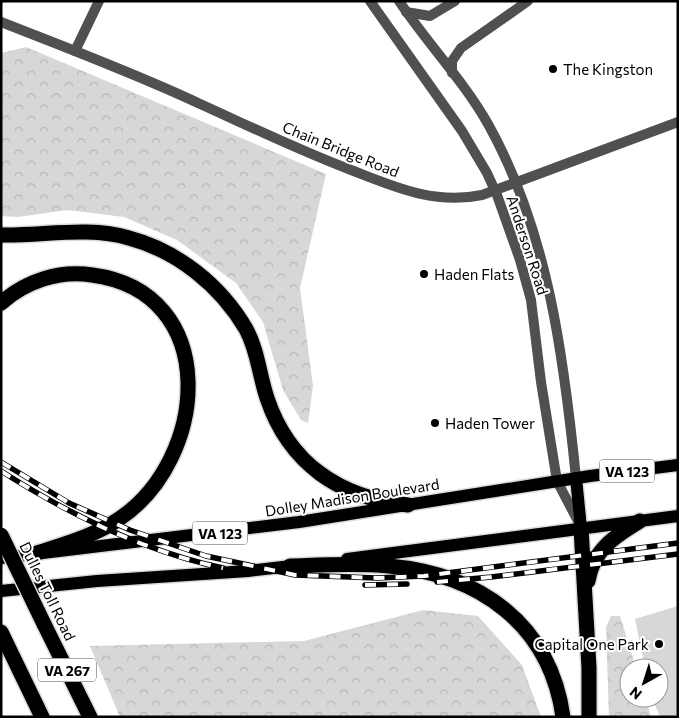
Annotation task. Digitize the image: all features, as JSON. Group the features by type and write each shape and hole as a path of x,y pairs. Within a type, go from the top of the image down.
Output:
{"highway":[{"path":"1,235 99,232 129,238 155,247 184,262 208,282 230,305 246,330 258,357 266,395 275,421 285,438 301,457 322,474 352,492 370,499 408,505"},
{"path":"1,303 33,282 55,276 78,273 119,281 147,296 162,310 175,330 184,350 188,372 186,416 179,441 167,466 142,501 119,520 97,531 31,555"},
{"path":"585,597 590,571 598,554 616,535 640,521"},
{"path":"581,528 590,691 589,717"},
{"name":"Dulles Toll Road","path":"1,535 90,717"},
{"path":"290,566 347,564 391,566 454,580 474,589 511,614 528,631 541,650 554,680 563,717"},
{"path":"3,636 42,717"}],"main road":[{"name":"Dolley Madison Boulevard","path":"1,558 152,542 408,505 576,478 678,465"},
{"path":"576,478 581,528"},
{"path":"1,591 97,581 248,571 678,516"}],"street":[{"path":"76,51 99,1"},
{"name":"Anderson Road","path":"370,1 462,130 495,191 520,260 531,300 540,382 557,481 581,528"},
{"name":"Anderson Road","path":"399,1 489,125 515,185 536,243 551,300 576,478"},
{"path":"406,12 430,16 455,1"},
{"path":"452,73 452,61 461,48 528,1"},
{"name":"Chain Bridge Road","path":"1,22 197,102 317,157 410,193 453,199 471,198 515,185 678,122"}],"green space":[{"path":"26,47 326,174 300,288 313,386 308,423 301,420 283,390 263,322 236,283 177,240 124,217 67,210 18,217 1,216 1,53"},
{"name":"Capital One Park","path":"678,606 678,717 660,717 656,708 669,708 669,658 643,658 635,619"},
{"path":"423,610 478,616 522,665 541,717 120,717 90,646 304,641"},
{"path":"611,616 620,616 633,658 619,658 619,708 649,708 651,717 609,717 606,627"}],"railway":[{"path":"1,462 69,503 130,530 206,556 295,575 377,578 424,576 678,543"},
{"path":"1,471 80,517 108,530 164,552 223,568"},
{"path":"437,582 678,554"},
{"path":"365,585 407,584"}],"place":[{"name":"The Kingston","path":"553,69"},
{"name":"Haden Flats","path":"424,274"},
{"name":"Haden Tower","path":"435,423"},
{"name":"Capital One Park","path":"659,644"}]}
